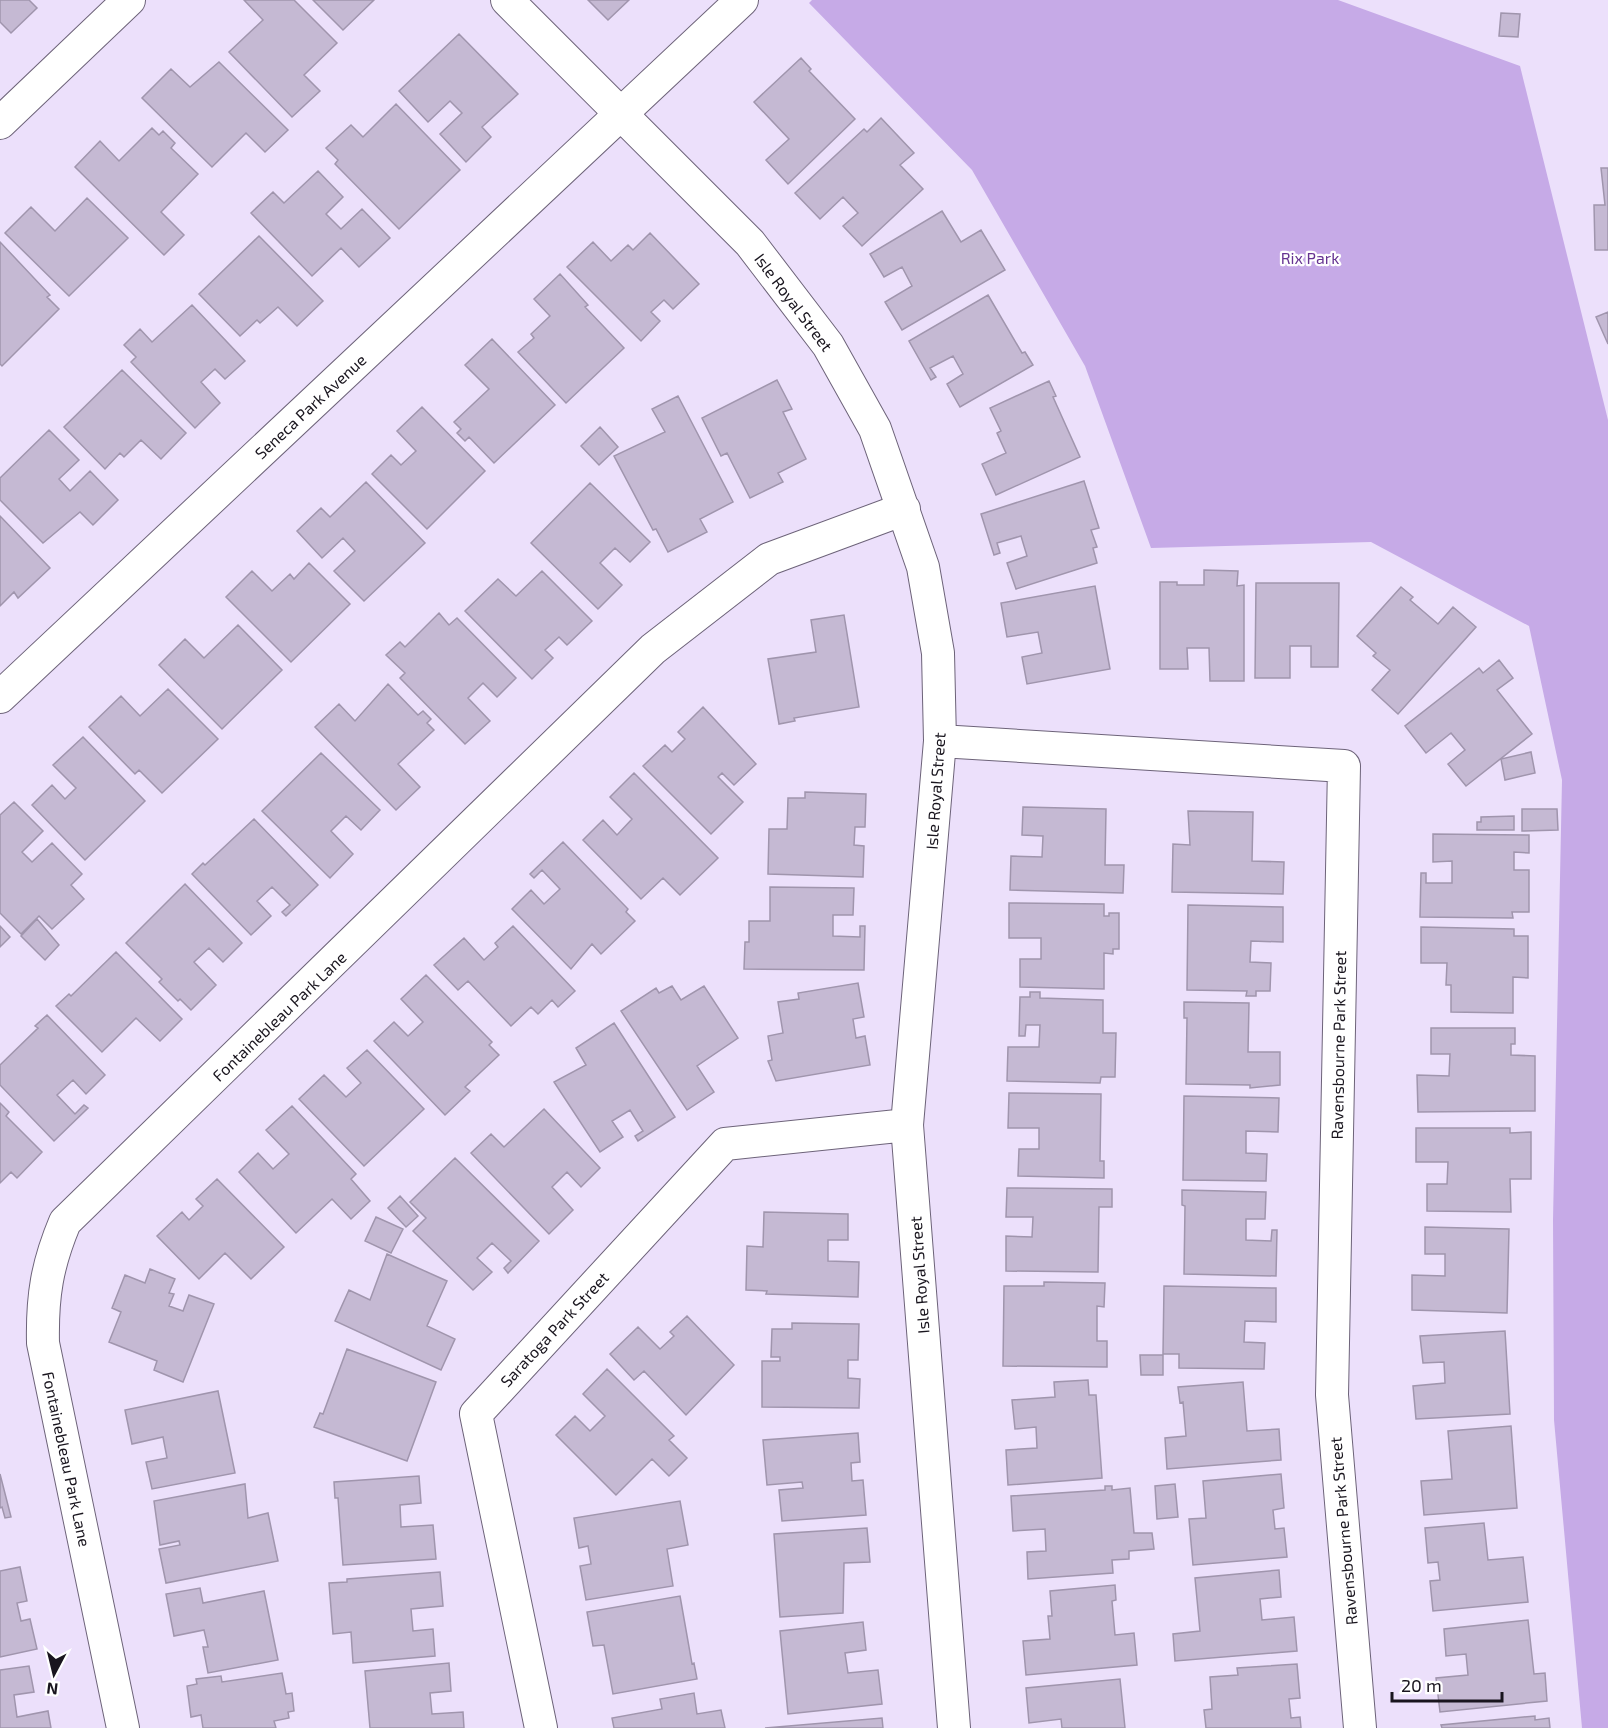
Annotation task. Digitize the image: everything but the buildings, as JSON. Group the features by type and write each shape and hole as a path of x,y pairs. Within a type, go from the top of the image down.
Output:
{"street":[{"path":"0,123 129,0"},
{"name":"Isle Royal Street","path":"507,0 750,243 828,345 875,429 923,567 938,653 940,741 907,1125 954,1728"},
{"name":"Seneca Park Avenue","path":"0,697 742,0"},
{"name":"Fontainebleau Park Lane","path":"123,1728 43,1343 42,1305 50,1260 65,1222 652,649 769,559 903,508"},
{"name":"Ravensbourne Park Street","path":"940,741 1344,766 1332,1395 1360,1728"},
{"name":"Saratoga Park Street","path":"541,1728 476,1414 725,1144 907,1125"}],"green space":[{"name":"Rix Park","path":"812,0 1338,0 1520,66 1608,420 1608,1728 1582,1728 1554,1420 1553,1220 1562,780 1529,626 1371,542 1151,548 1085,366 972,170 809,3"}]}
